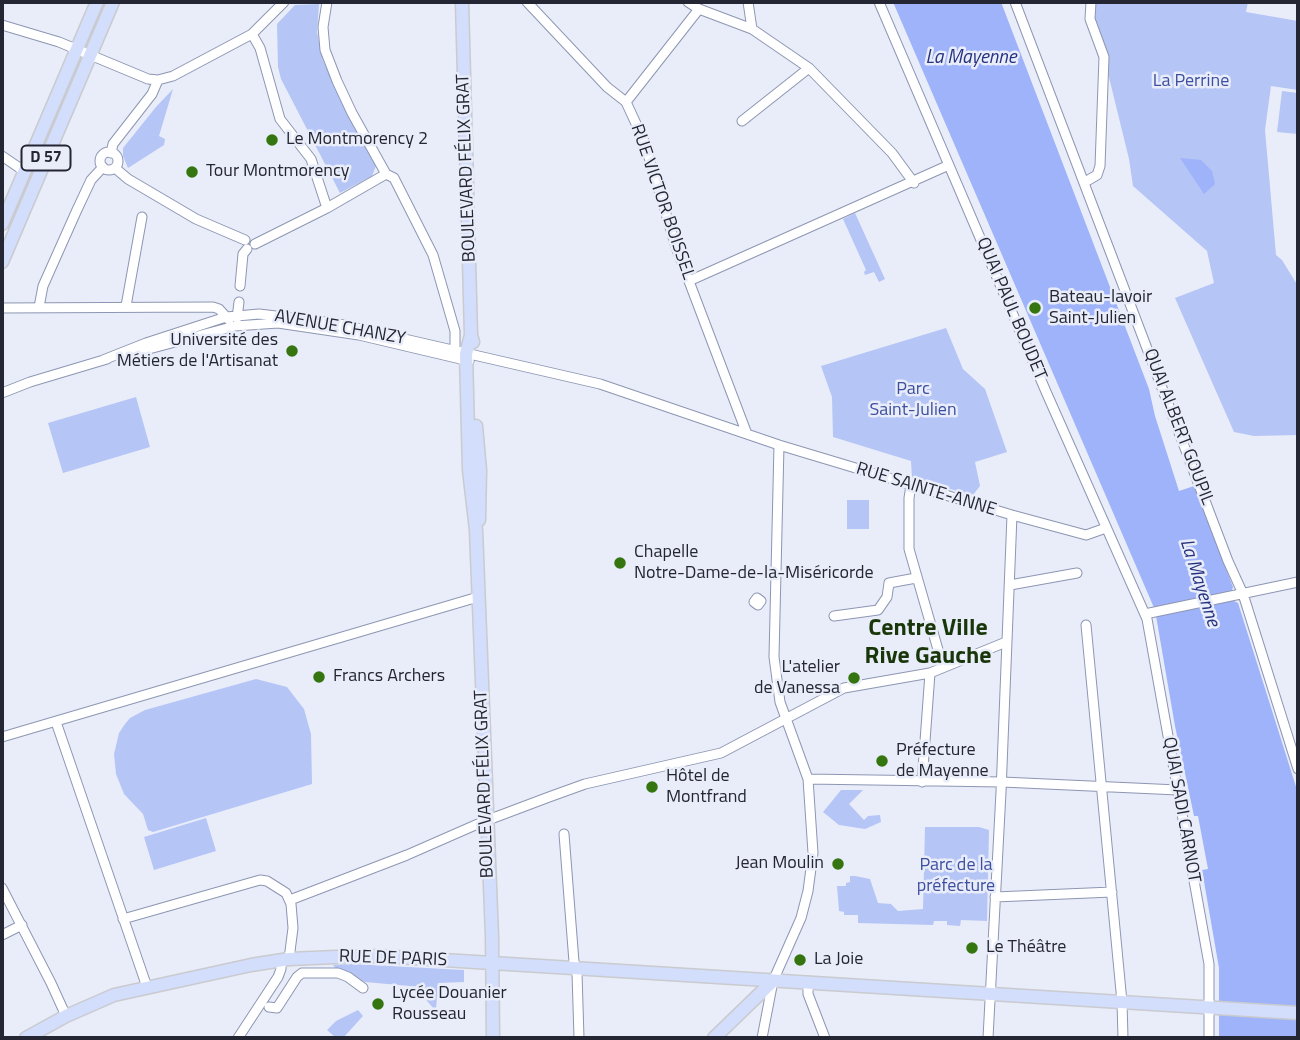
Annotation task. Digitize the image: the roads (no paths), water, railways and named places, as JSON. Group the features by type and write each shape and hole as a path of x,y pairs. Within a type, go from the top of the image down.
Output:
{"main road":[{"name":"D 57","path":"2,224 97,2"},
{"name":"D 57","path":"2,262 113,2"},
{"name":"BOULEVARD FÉLIX GRAT","path":"462,2 471,335 465,357 469,470 478,597 493,1038"},
{"name":"RUE DE PARIS","path":"26,1038 66,1016 114,995 147,987 285,960 379,956 1298,1013"},
{"path":"715,1038 773,981"}],"street":[{"path":"2,25 77,50 148,79 158,80 173,76 252,34 284,2"},
{"path":"326,2 323,27 325,50 337,81 386,174 394,178 433,255 465,357"},
{"name":"RUE VICTOR BOISSEL","path":"527,2 607,87 626,102 644,141 662,205 747,434"},
{"path":"688,2 699,9 752,29 809,68 892,153 914,183"},
{"path":"747,2 752,29"},
{"name":"QUAI PAUL BOUDET","path":"878,2 1105,528 1145,614"},
{"name":"QUAI ALBERT GOUPIL","path":"1016,2 1228,561 1243,594 1298,769"},
{"path":"1085,182 1097,175 1100,166 1104,64 1090,19 1091,2"},
{"path":"626,102 699,9"},
{"path":"252,34 260,48 280,119 311,159 327,208"},
{"path":"742,121 809,68"},
{"path":"111,153 113,144 152,94 158,80"},
{"path":"39,307 43,286 76,212 91,180 103,167 102,157 111,153"},
{"path":"111,153 117,159 115,168"},
{"path":"2,156 24,171"},
{"path":"690,281 914,183 949,165"},
{"path":"103,167 108,170 115,168"},
{"path":"115,168 128,179 196,219 249,244"},
{"path":"240,286 243,254 249,244 327,208 386,174"},
{"path":"125,306 142,217"},
{"path":"234,327 239,302"},
{"path":"2,308 198,307 219,309 234,327"},
{"name":"AVENUE CHANZY","path":"103,360 146,343 237,315 269,315 335,323 465,357"},
{"name":"AVENUE CHANZY","path":"2,393 103,360 234,327 269,323 359,335 465,357"},
{"name":"RUE SAINTE-ANNE","path":"465,357 542,369 600,384 779,445 1012,515 1086,534 1105,528"},
{"name":"AVENUE CHANZY","path":"2,387 30,382"},
{"path":"762,1038 773,981 801,918 813,867 808,779 780,702 774,657 779,445"},
{"path":"911,486 909,550 943,667"},
{"path":"988,1038 1002,782 1012,515"},
{"path":"1010,585 1077,573"},
{"path":"834,616 878,610 887,597 889,583 916,578"},
{"path":"1145,614 1298,582"},
{"path":"2,737 478,597"},
{"path":"761,602 775,602"},
{"name":"QUAI SADI CARNOT","path":"1145,614 1209,964 1209,1038"},
{"path":"1086,625 1122,1002 1123,1038"},
{"path":"290,900 585,784 721,753 844,688 930,673 1006,642"},
{"path":"922,782 930,673"},
{"path":"56,722 147,987"},
{"path":"808,779 1002,782 1178,790"},
{"path":"564,834 579,1038"},
{"path":"124,919 260,880 274,884 286,893 293,917 285,960 278,977 238,1038"},
{"path":"2,888 66,1016"},
{"path":"995,897 1112,892"},
{"path":"2,935 22,925"},
{"path":"269,1007 277,1008 302,973 338,973 348,976 363,988"},
{"path":"808,982 808,994 825,1038"}],"water":[{"name":"La Mayenne","path":"893,2 1001,2 1149,389 1179,491 1194,486 1233,587 1231,593 1234,601 1238,603 1298,793 1298,1038 1219,1038 1219,968 1202,870 1208,869 1198,816 1194,816 1175,726 1155,610"},
{"path":"1180,158 1201,160 1212,171 1215,184 1204,194"}],"place":[{"name":"Le Montmorency 2","path":"272,140"},
{"name":"Tour Montmorency","path":"192,172"},
{"name":"Bateau-lavoir Saint-Julien","path":"1035,308"},
{"name":"Université des Métiers de l'Artisanat","path":"292,351"},
{"name":"Chapelle Notre-Dame-de-la-Miséricorde","path":"620,563"},
{"name":"Francs Archers","path":"319,677"},
{"name":"L'atelier de Vanessa","path":"854,678"},
{"name":"Préfecture de Mayenne","path":"882,761"},
{"name":"Hôtel de Montfrand","path":"652,787"},
{"name":"Jean Moulin","path":"838,864"},
{"name":"Le Théâtre","path":"972,948"},
{"name":"La Joie","path":"800,960"},
{"name":"Lycée Douanier Rousseau","path":"378,1004"}],"district":[{"name":"Centre Ville Rive Gauche","path":"928,643"}],"park label":[{"name":"La Perrine","path":"1191,82"},
{"name":"Parc Saint-Julien","path":"913,400"},
{"name":"Parc de la préfecture","path":"956,876"}]}
